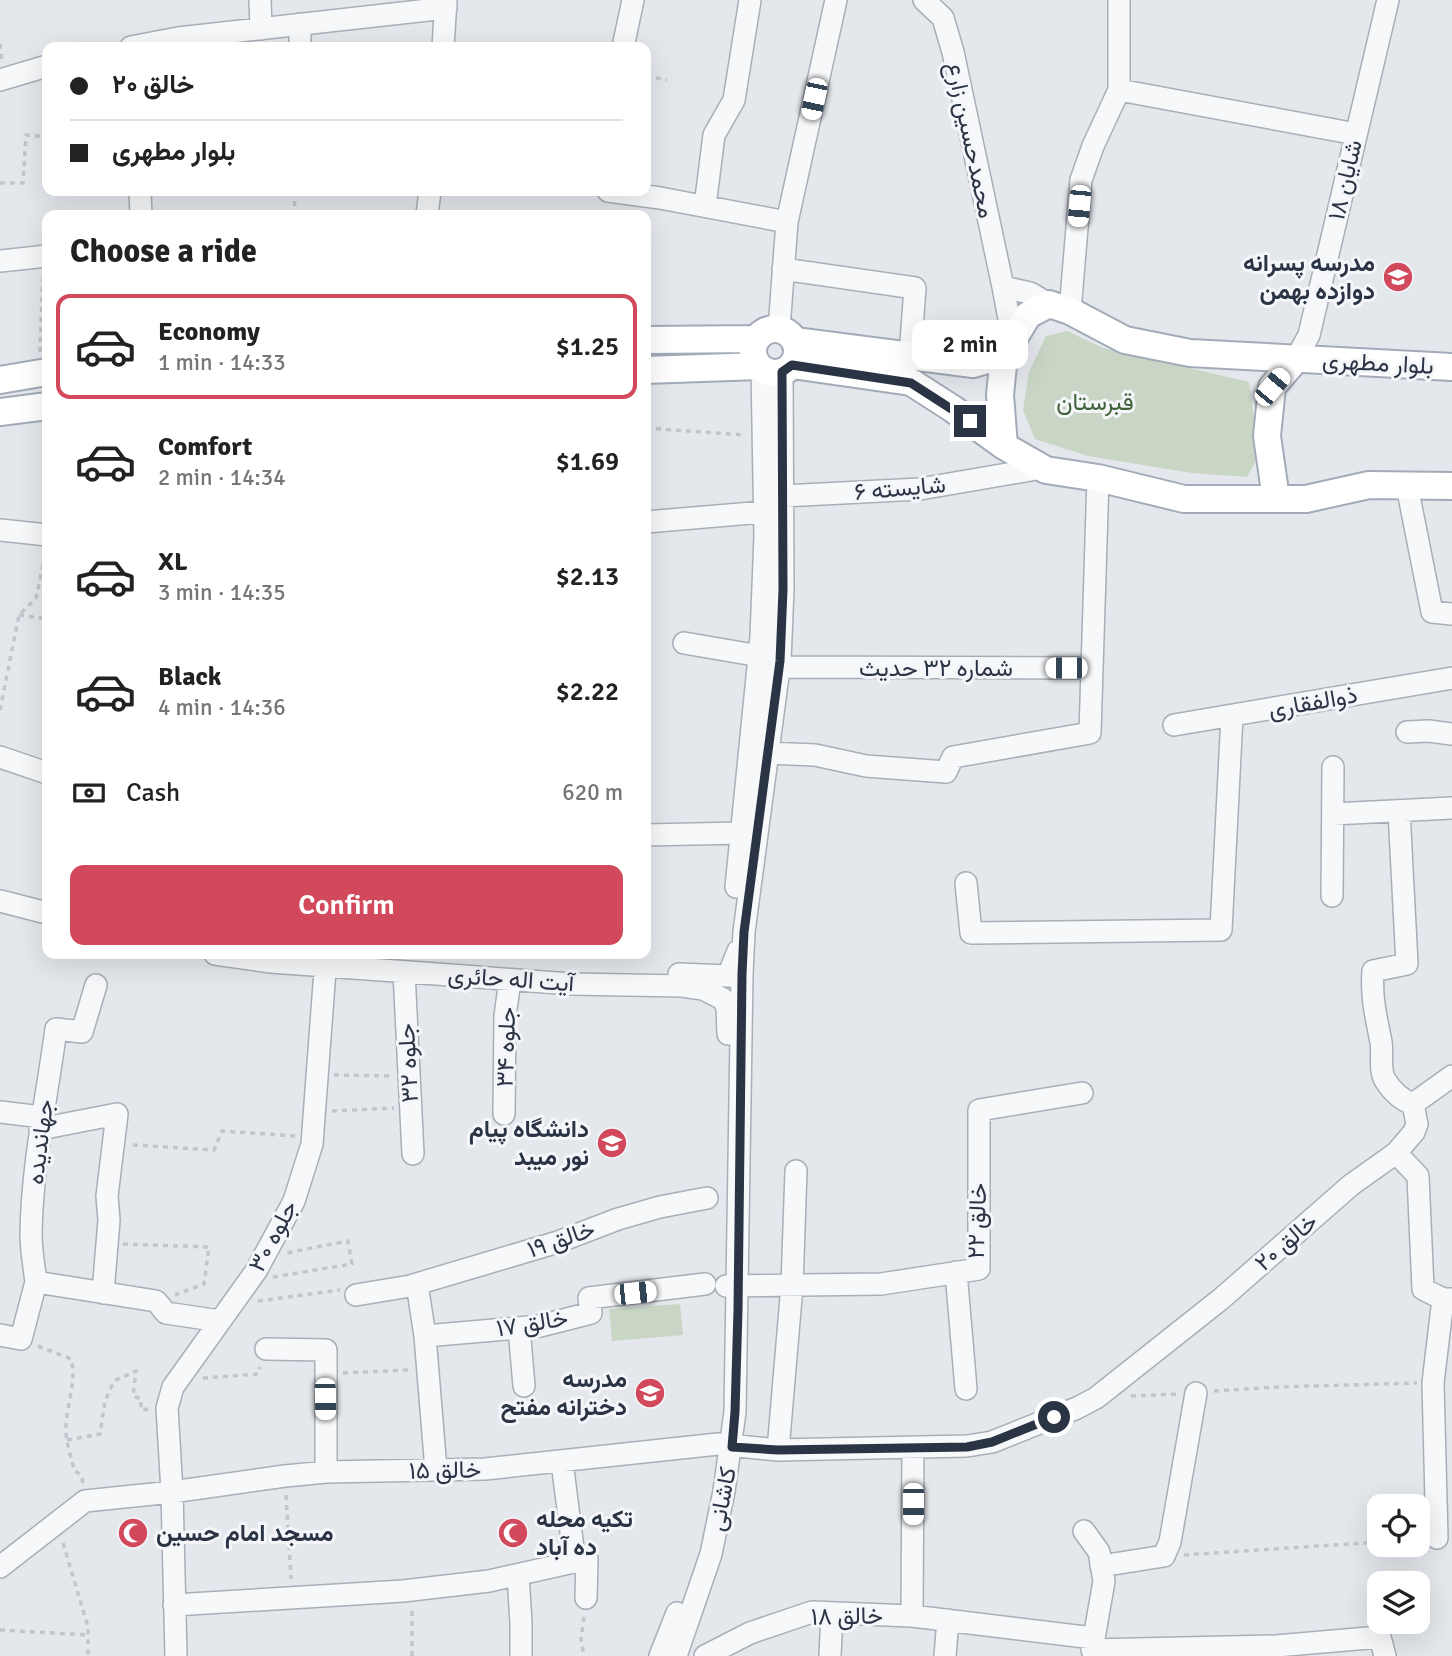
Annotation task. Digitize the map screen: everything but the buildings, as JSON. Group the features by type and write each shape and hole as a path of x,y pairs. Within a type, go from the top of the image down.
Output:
{"main road":[{"path":"1004,446 1000,395 1008,347 1028,315 1059,307"},
{"name":"بلوار مطهری","path":"1059,307 1125,340 1190,353 1452,366"},
{"path":"651,342 775,354 910,356 973,364 1008,347"},
{"path":"651,369 775,354 911,383 1004,446 1042,468 1098,478 1184,499 1306,499 1369,485 1452,486"},
{"path":"1276,499 1267,436 1272,387 1296,359"},
{"path":"42,372 0,380 2,412 42,407"}],"street":[{"path":"260,0 261,29"},
{"path":"624,42 633,0"},
{"path":"705,206 714,135 734,100 750,0"},
{"path":"775,354 787,222 836,0"},
{"name":"محمدحسین زارع","path":"925,0 943,18 953,52 1003,287 1008,347"},
{"path":"1003,287 1030,293 1059,307 1081,180 1093,146 1119,90 1119,0"},
{"name":"شایان ۱۸","path":"1296,359 1309,335 1388,0"},
{"path":"157,42 446,4 443,42"},
{"path":"300,24 300,42"},
{"path":"0,80 42,67"},
{"path":"1119,90 1356,134"},
{"path":"640,196 787,222"},
{"path":"0,261 42,256"},
{"path":"783,269 915,288 910,356"},
{"name":"کاشانی","path":"660,1656 678,1611 735,1412 723,1286 729,1090 728,976 760,656 763,436 775,354"},
{"name":"کاشانی","path":"723,1286 744,932 779,667 783,590 783,496 775,354"},
{"name":"شایسته ۶","path":"783,496 920,489 1042,468"},
{"path":"767,753 815,755 866,766 946,772 953,757 1090,733 1098,478"},
{"path":"1407,486 1442,613"},
{"path":"651,523 764,512 783,496"},
{"path":"0,530 42,534"},
{"path":"684,643 760,656"},
{"name":"شماره ۳۲ حدیث","path":"779,667 1092,668"},
{"name":"ذوالفقاری","path":"1174,725 1452,678"},
{"path":"967,883 971,933 1222,930 1232,716"},
{"path":"1407,732 1429,730 1452,734"},
{"path":"0,757 42,771"},
{"path":"1332,896 1333,767"},
{"path":"1333,814 1452,808"},
{"path":"1399,811 1407,964 1373,971 1371,993 1381,1043 1383,1077 1402,1100 1413,1104 1452,1076"},
{"path":"651,835 741,833"},
{"path":"3,901 42,904"},
{"path":"3,901 42,912"},
{"path":"728,976 744,932"},
{"name":"آیت اله حائری","path":"250,959 271,962 362,961 568,974 728,976"},
{"name":"آیت اله حائری","path":"308,959 326,962"},
{"name":"آیت اله حائری","path":"362,961 404,972 571,984 682,986 715,994 723,999 727,1008"},
{"name":"جلوه ۳۰","path":"176,1656 167,1408 173,1387 249,1281 294,1201 312,1138 326,962"},
{"name":"جلوه ۳۲","path":"404,972 413,1154"},
{"name":"جلوه ۳۴","path":"504,1114 505,1016 510,980"},
{"name":"جهاندیده","path":"10,1337 36,1282 31,1236 41,1123 56,1029 82,1032 96,985"},
{"path":"727,1008 740,1034"},
{"name":"خالق ۲۲","path":"723,1286 881,1284 979,1269 979,1110 1082,1093"},
{"name":"خالق ۲۰","path":"725,1446 778,1450 967,1447 992,1442 1077,1408 1096,1398 1221,1299 1351,1185 1396,1153 1417,1124 1413,1104"},
{"path":"0,1112 41,1123 117,1114 107,1196 109,1220 103,1293"},
{"path":"1396,1153 1418,1176 1423,1289 1448,1300 1433,1382 1444,1449 1437,1538"},
{"path":"778,1450 792,1286 796,1171"},
{"name":"خالق ۱۹","path":"356,1295 414,1285 558,1242 618,1219 707,1198"},
{"path":"956,1272 966,1389"},
{"path":"36,1282 156,1301 166,1312 226,1313"},
{"path":"414,1285 425,1336 436,1470"},
{"name":"خالق ۱۷","path":"425,1336 540,1326 591,1313 589,1298 723,1286"},
{"path":"519,1328 524,1386"},
{"path":"266,1349 326,1350 326,1472"},
{"path":"1101,1566 1164,1556 1170,1542 1196,1393"},
{"name":"کاشانی","path":"676,1656 711,1554 725,1446"},
{"name":"خالق ۱۵","path":"85,1501 326,1472 485,1469 725,1446"},
{"name":"خالق ۱۸","path":"912,1616 913,1448"},
{"path":"562,1462 574,1556 587,1559"},
{"path":"0,1567 85,1501"},
{"path":"1084,1531 1099,1552 1104,1581 1092,1648"},
{"path":"174,1605 413,1590 489,1581 587,1559"},
{"path":"586,1598 587,1559"},
{"path":"518,1575 522,1623 521,1656"},
{"name":"خالق ۱۸","path":"705,1656 750,1633 812,1612 948,1620 1092,1648 1261,1651 1380,1637 1385,1656"},
{"path":"830,1656 832,1613"},
{"path":"945,1656 948,1620"}],"path":[{"path":"651,76 667,80"},
{"path":"0,183 23,183 26,135 42,137"},
{"path":"651,428 763,436"},
{"path":"0,710 19,615 36,598 42,577"},
{"path":"19,615 42,618"},
{"path":"317,1075 409,1077"},
{"path":"314,1112 410,1107"},
{"path":"113,1144 214,1150 222,1132 312,1138"},
{"path":"249,1281 352,1264 348,1241 263,1258"},
{"path":"107,1243 209,1247 204,1284 156,1301"},
{"path":"226,1313 352,1288 356,1295"},
{"path":"10,1337 71,1359 75,1373 70,1388 65,1427 74,1470 82,1476 85,1501"},
{"path":"180,1376 204,1378 258,1374 266,1349"},
{"path":"325,1374 428,1369"},
{"path":"67,1440 100,1434 105,1401 114,1381 136,1371 133,1396 142,1399 141,1410 167,1408"},
{"path":"1096,1398 1277,1387 1433,1382"},
{"path":"285,1476 292,1598"},
{"path":"56,1525 73,1570 88,1627 88,1656"},
{"path":"1164,1556 1367,1543"},
{"path":"412,1656 413,1590"},
{"path":"584,1656 581,1640 586,1598"},
{"path":"0,1630 88,1635"}],"green space":[{"name":"قبرستان","path":"1067,331 1103,348 1249,382 1259,455 1247,477 1192,473 1088,456 1035,439 1023,410 1029,372 1046,336"},
{"path":"680,1304 683,1335 612,1341 609,1309"}],"place":[{"name":"مدرسه پسرانه دوازده بهمن","path":"1398,277"},
{"name":"دانشگاه پیام نور میبد","path":"612,1143"},
{"name":"مدرسه دخترانه مفتح","path":"650,1393"},
{"name":"مسجد امام حسین","path":"133,1533"},
{"name":"تکیه محله ده آباد","path":"513,1533"}],"route":[{"path":"970,421 911,383 792,365 782,372 783,590 780,661 744,932 742,974 738,1310 732,1447 778,1450 967,1447 992,1442 1054,1417"}]}
